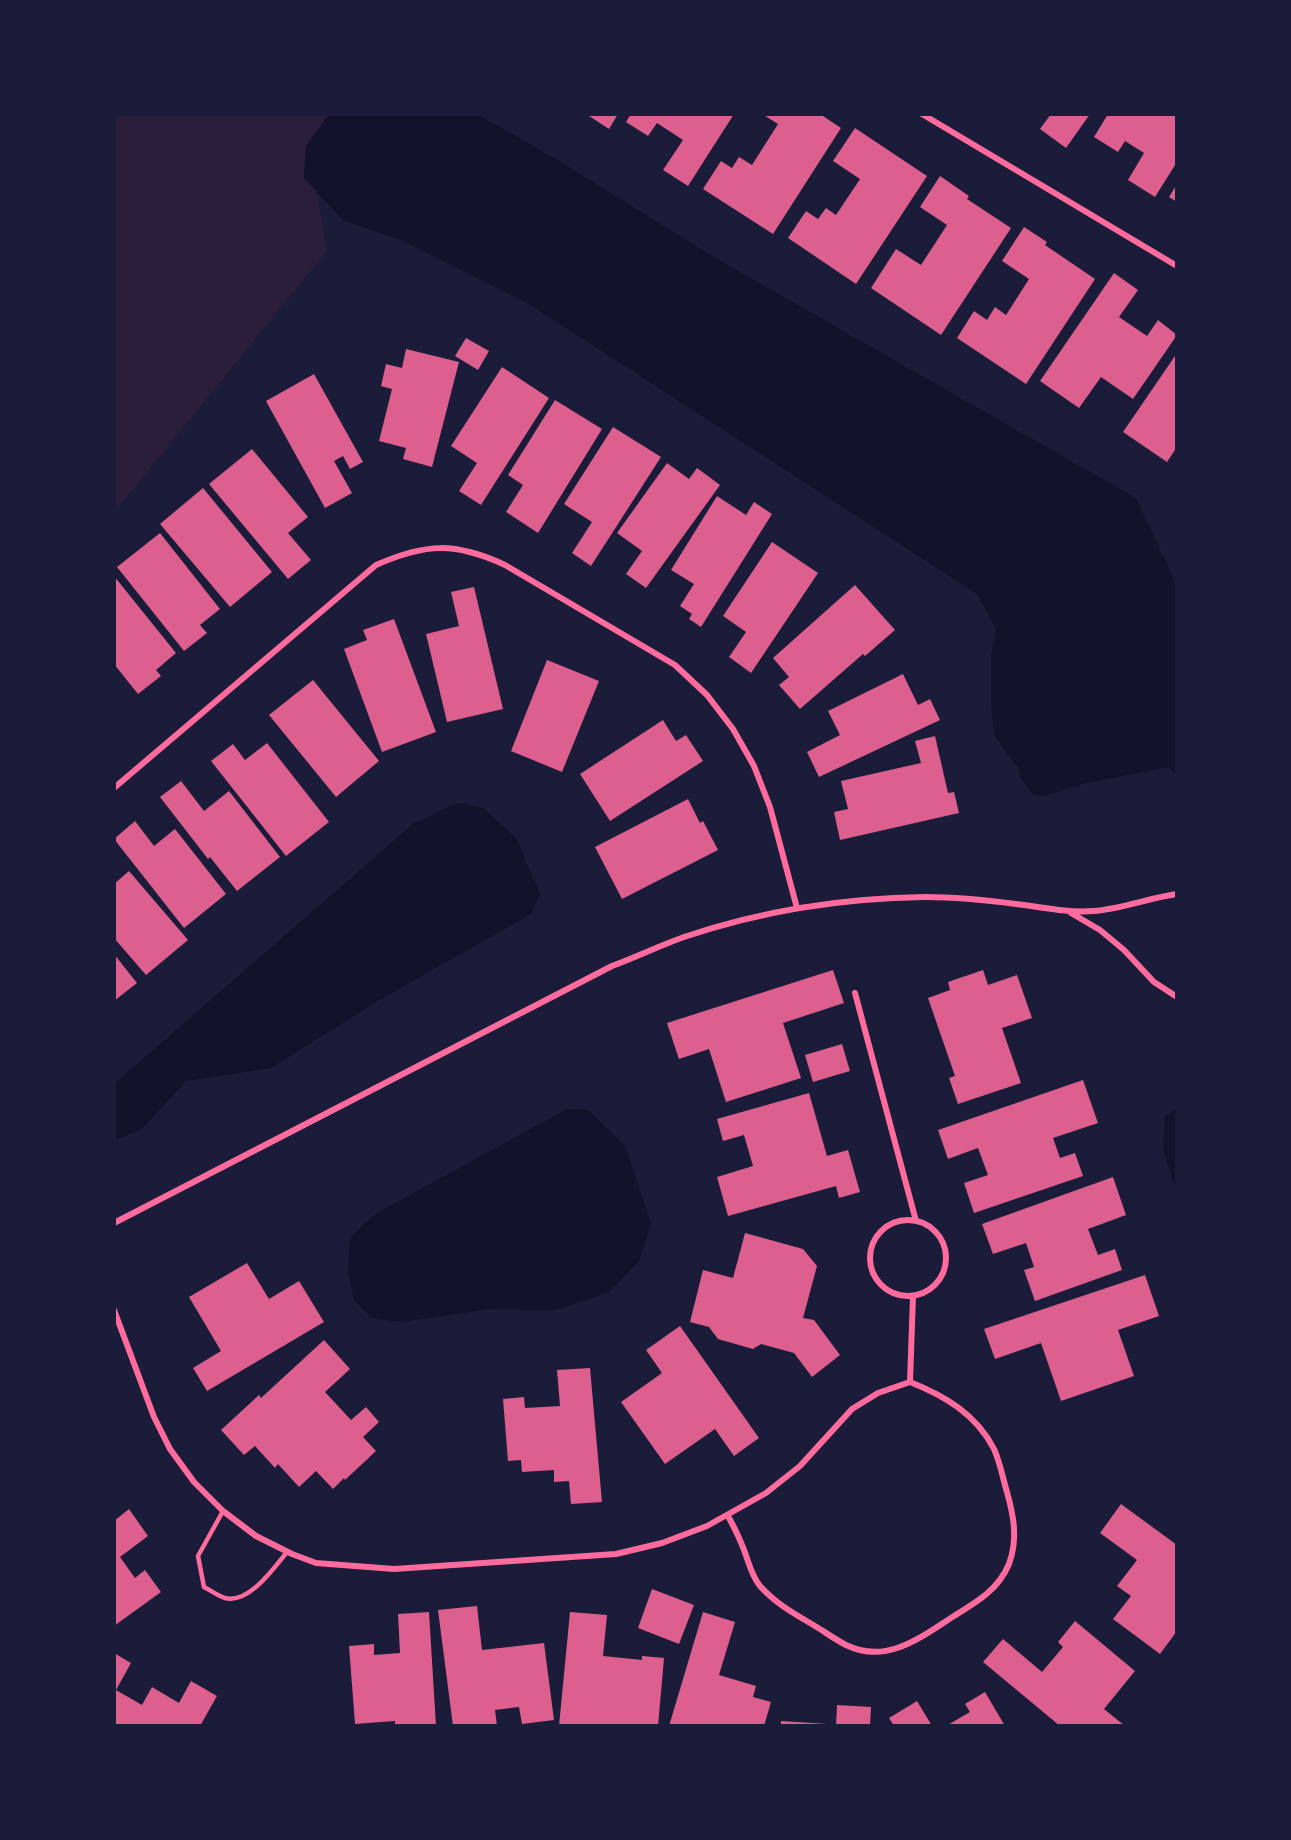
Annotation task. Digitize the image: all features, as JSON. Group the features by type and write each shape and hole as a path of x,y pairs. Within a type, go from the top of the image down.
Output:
{"street":[{"path":"922,114 1177,266"},
{"path":"114,788 376,565 400,554 427,548 454,548 480,554 505,565 675,665 707,695 733,729 754,766 770,807 779,849 797,908"},
{"path":"114,1223 612,966 684,937 746,919 797,908 861,900 926,897 991,900 1068,912 1118,908 1177,894"},
{"path":"1068,912 1100,930 1124,950 1154,982 1177,997"},
{"path":"855,993 916,1221"},
{"path":"916,1221 929,1226 945,1247 944,1273 926,1293 914,1296 891,1293 881,1286 870,1265 870,1252 874,1241 890,1224 916,1221"},
{"path":"910,1382 914,1296"},
{"path":"114,1310 154,1417 170,1449 194,1482 223,1511 256,1536 287,1552 316,1563 394,1569 616,1554 662,1543 728,1516 766,1493 800,1466 852,1409 878,1393 910,1382 939,1394 962,1410 982,1431 995,1450 1014,1518 1015,1540 1009,1563 999,1582 987,1596 905,1647 888,1652 867,1652 847,1645 776,1602 759,1584 728,1516"}],"lane":[{"path":"223,1511 198,1556 204,1587 226,1598 245,1595 265,1579 287,1552"}],"shaded area":[{"path":"114,114 336,114 310,151 327,251 114,513"},
{"path":"329,114 477,114 561,162 717,259 1136,498 1177,586 1177,775 1168,767 1086,783 1045,796 1033,795 1022,780 1018,766 994,735 991,657 996,629 977,594 529,304 401,240 343,220 304,178 306,146"},
{"path":"458,803 483,808 516,838 540,894 531,914 381,999 271,1068 186,1081 141,1130 114,1140 114,1084 413,824"},
{"path":"567,1109 588,1110 625,1146 651,1223 639,1261 609,1292 555,1310 490,1309 401,1322 371,1318 354,1301 348,1270 350,1238 375,1214"},
{"path":"1177,1109 1177,1192 1163,1149 1165,1116"}],"building":[{"path":"586,114 618,114 609,129"},
{"path":"631,114 734,114 688,186 663,170 683,140 657,123 648,136 626,122"},
{"path":"762,114 820,114 841,128 773,234 703,189 721,161 732,168 739,157 752,165 778,124"},
{"path":"1051,114 1090,114 1066,148 1040,129"},
{"path":"1108,114 1177,114 1177,162 1155,197 1128,180 1144,153 1125,141 1118,152 1094,137"},
{"path":"855,128 927,176 856,284 788,238 806,211 818,219 826,208 836,215 860,179 833,161"},
{"path":"940,176 969,196 967,199 1011,228 941,335 871,288 896,249 921,265 947,225 920,207"},
{"path":"1177,184 1177,202 1169,197"},
{"path":"1024,227 1047,242 1045,245 1095,279 1026,384 957,338 974,311 987,320 995,307 1006,315 1029,279 1002,261"},
{"path":"1114,273 1138,290 1119,317 1147,336 1158,320 1177,335 1133,399 1101,377 1079,408 1040,381"},
{"path":"466,338 489,351 478,370 455,356"},
{"path":"406,349 459,362 432,467 403,459 406,448 379,441 392,389 381,386 386,364 402,368"},
{"path":"1177,353 1177,447 1167,462 1123,432"},
{"path":"502,367 549,398 481,505 459,491 477,463 451,446"},
{"path":"314,374 363,462 350,469 343,456 334,461 352,493 325,508 266,401"},
{"path":"555,400 602,429 538,533 506,512 523,485 508,475"},
{"path":"613,427 661,457 591,566 572,553 592,522 564,504"},
{"path":"252,449 308,517 288,533 311,560 288,579 209,484"},
{"path":"667,463 689,479 697,468 720,485 646,588 626,574 642,551 617,533"},
{"path":"203,488 272,572 230,607 160,524"},
{"path":"717,496 746,515 754,502 772,514 701,627 689,619 692,614 680,606 694,584 671,570"},
{"path":"160,533 220,609 200,625 207,633 184,651 117,567"},
{"path":"772,542 818,573 751,673 729,657 746,632 723,616"},
{"path":"114,576 176,653 156,670 161,676 138,694 114,664"},
{"path":"855,585 895,630 865,656 863,654 800,709 779,685 789,677 773,658"},
{"path":"474,587 503,709 447,722 426,634 459,626 451,592"},
{"path":"394,619 436,732 382,752 344,649 367,640 363,630"},
{"path":"547,660 599,681 562,772 511,751"},
{"path":"903,674 918,705 930,699 940,720 819,777 807,752 840,735 828,711"},
{"path":"313,680 379,761 336,797 269,715"},
{"path":"663,720 676,741 686,735 703,761 610,821 580,774"},
{"path":"935,736 948,793 954,792 959,813 840,840 834,812 848,809 841,781 921,763 915,741"},
{"path":"267,743 329,822 286,856 211,761 233,744 245,760"},
{"path":"181,781 204,811 229,791 280,857 237,891 210,857 208,859 160,797"},
{"path":"688,799 700,823 703,821 718,850 622,899 595,847"},
{"path":"135,821 154,846 175,829 226,894 184,928 114,839"},
{"path":"129,871 188,940 146,975 114,938 114,884"},
{"path":"114,954 137,983 114,1001"},
{"path":"833,970 844,1003 783,1023 801,1078 726,1102 709,1049 679,1059 667,1023"},
{"path":"983,970 988,985 1017,975 1032,1018 1002,1028 1021,1083 958,1104 949,1078 955,1076 928,998 950,990 948,982"},
{"path":"842,1044 850,1071 813,1082 805,1055"},
{"path":"1083,1080 1098,1123 1053,1138 1060,1158 1075,1153 1083,1176 974,1213 964,1183 988,1175 978,1148 948,1159 938,1130"},
{"path":"809,1093 827,1156 848,1150 860,1192 839,1198 836,1186 728,1216 717,1177 753,1166 744,1135 723,1141 717,1119"},
{"path":"1113,1177 1126,1215 1088,1229 1098,1255 1115,1249 1122,1270 1035,1301 1024,1270 1034,1267 1026,1243 993,1254 982,1224"},
{"path":"745,1233 803,1249 817,1266 803,1318 814,1320 840,1355 812,1377 794,1353 761,1344 753,1349 718,1339 709,1327 690,1322 703,1270 733,1278"},
{"path":"247,1263 269,1299 299,1281 324,1322 207,1391 193,1368 221,1351 189,1297"},
{"path":"1145,1275 1159,1316 1118,1330 1134,1376 1061,1401 1041,1343 995,1359 984,1329"},
{"path":"680,1326 759,1438 734,1456 715,1429 665,1464 621,1402 662,1373 646,1350"},
{"path":"324,1340 350,1369 325,1392 351,1420 366,1407 379,1422 363,1437 376,1451 333,1489 316,1471 299,1487 278,1464 275,1468 255,1446 244,1455 221,1430 259,1395 261,1398"},
{"path":"590,1368 602,1502 571,1504 569,1481 554,1482 554,1470 522,1472 521,1460 508,1461 503,1399 524,1397 525,1408 560,1406 557,1370"},
{"path":"1121,1504 1177,1545 1177,1631 1160,1654 1113,1619 1131,1596 1117,1586 1137,1560 1100,1533"},
{"path":"129,1509 148,1536 120,1557 135,1578 145,1570 161,1592 114,1626 114,1521"},
{"path":"652,1589 694,1605 679,1644 638,1628"},
{"path":"477,1606 482,1650 544,1643 554,1720 522,1724 519,1707 495,1710 497,1726 453,1726 438,1610"},
{"path":"429,1612 436,1726 395,1726 395,1721 355,1724 349,1646 374,1644 374,1655 400,1653 398,1614"},
{"path":"570,1612 607,1615 603,1656 642,1660 642,1656 664,1658 658,1726 559,1726"},
{"path":"703,1612 735,1622 719,1675 756,1686 753,1697 771,1702 764,1726 669,1726"},
{"path":"1075,1621 1135,1671 1104,1709 1125,1726 1060,1726 983,1662 1003,1639 1042,1672 1063,1647 1058,1642"},
{"path":"114,1653 131,1663 116,1690 142,1705 152,1687 179,1703 191,1681 217,1696 200,1726 114,1726"},
{"path":"985,1692 1005,1726 946,1726 970,1712 965,1704"},
{"path":"917,1701 932,1726 894,1726 889,1718"},
{"path":"837,1705 871,1707 870,1726 836,1726"},
{"path":"781,1721 827,1724 827,1726 781,1726"}]}
